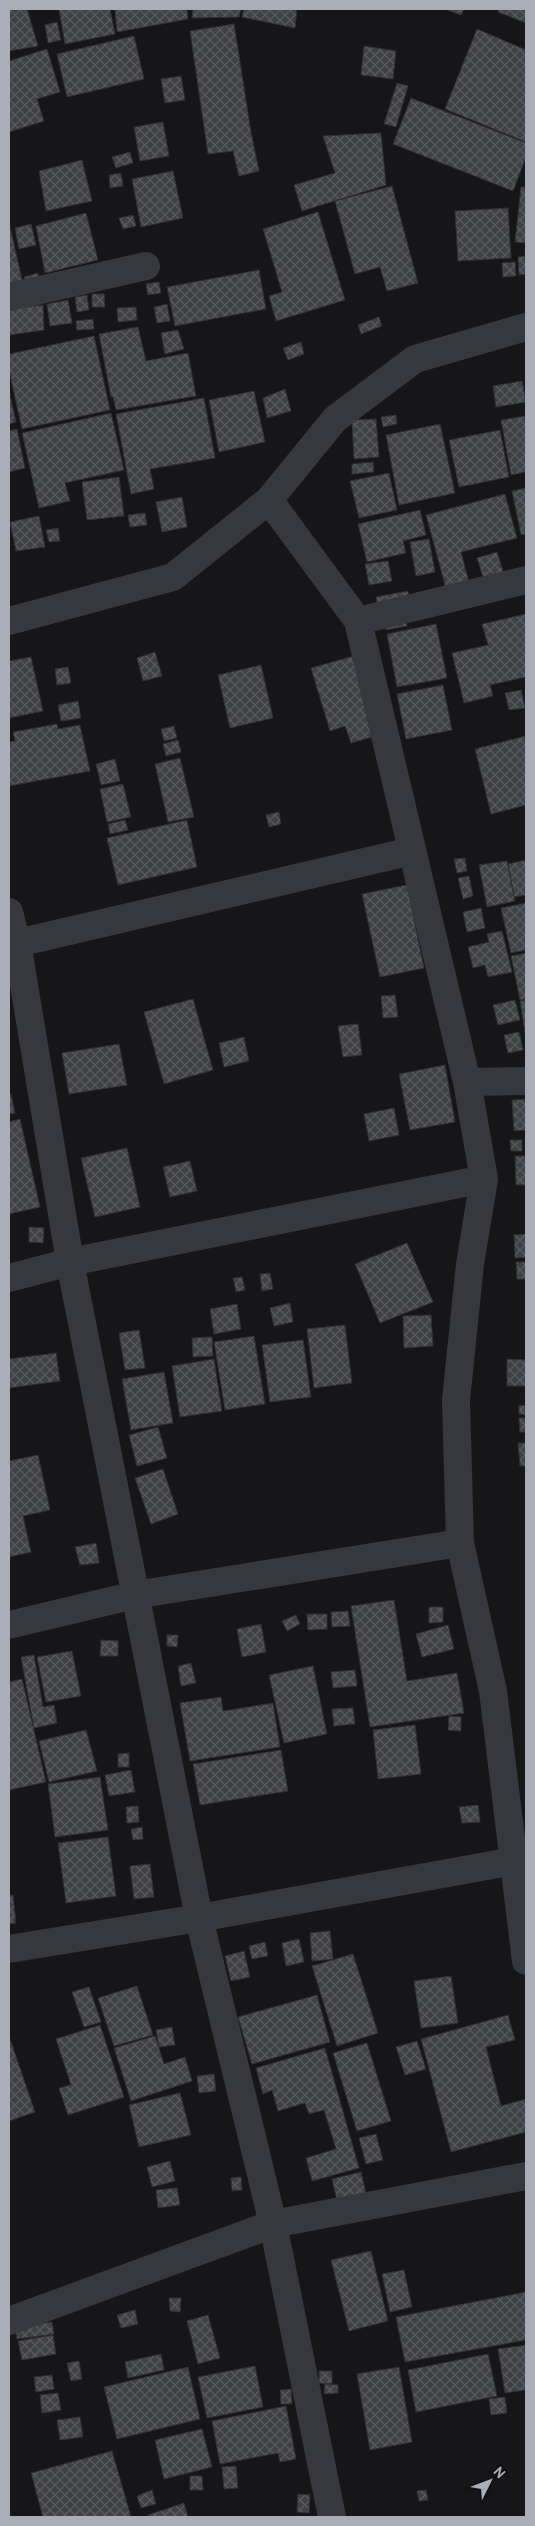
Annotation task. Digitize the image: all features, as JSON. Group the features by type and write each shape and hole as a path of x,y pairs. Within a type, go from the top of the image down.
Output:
{"street":[{"path":"9,296 146,266"},
{"path":"9,621 173,577 269,500 335,419 415,359 526,327"},
{"path":"269,500 358,621 467,1082 484,1180 470,1264 456,1400 460,1543 493,1691 526,1961"},
{"path":"358,621 526,580"},
{"path":"13,944 412,851"},
{"path":"9,912 13,944 70,1262 199,1918 273,2224 332,2517"},
{"path":"467,1082 526,1081"},
{"path":"9,1278 70,1262 484,1180"},
{"path":"9,1625 135,1595 460,1543"},
{"path":"9,1949 199,1918 514,1861"},
{"path":"9,2321 273,2224 526,2176"}],"building":[{"path":"9,9 27,9 38,46 9,51"},
{"path":"59,9 110,9 115,34 65,44"},
{"path":"115,9 187,9 188,19 117,32"},
{"path":"193,9 241,9 239,17 192,18"},
{"path":"244,9 297,9 295,28 242,17"},
{"path":"445,9 464,9 461,15"},
{"path":"499,9 526,9 526,23 498,12"},
{"path":"57,22 61,40 48,43 45,25"},
{"path":"234,24 259,171 239,176 233,151 208,154 190,31"},
{"path":"477,29 526,50 526,142 445,109"},
{"path":"134,36 144,79 67,97 57,54"},
{"path":"364,46 396,51 393,79 361,75"},
{"path":"47,49 60,92 37,99 44,121 9,132 9,61"},
{"path":"181,76 185,100 165,103 161,79"},
{"path":"397,83 408,86 396,127 384,124"},
{"path":"411,98 526,143 526,157 513,191 393,144"},
{"path":"163,122 169,156 140,161 134,127"},
{"path":"381,133 386,185 302,211 294,185 335,173 323,136"},
{"path":"130,152 133,163 116,168 112,157"},
{"path":"82,160 92,201 46,211 39,171"},
{"path":"173,171 183,218 141,227 132,179"},
{"path":"121,173 123,186 110,188 109,175"},
{"path":"392,186 418,283 387,291 380,267 355,274 335,201"},
{"path":"521,187 526,187 526,243 515,242"},
{"path":"508,208 511,258 458,261 455,211"},
{"path":"318,212 345,300 276,321 269,296 282,292 263,229"},
{"path":"86,213 98,260 45,273 36,226"},
{"path":"133,215 136,226 123,229 119,218"},
{"path":"9,222 23,284 9,288"},
{"path":"31,224 36,245 19,249 15,228"},
{"path":"526,256 526,274 519,275 518,257"},
{"path":"515,262 516,276 503,277 502,263"},
{"path":"259,270 266,309 175,326 167,287"},
{"path":"38,273 40,281 27,285 24,277"},
{"path":"159,282 161,293 148,295 146,284"},
{"path":"92,294 104,294 105,307 92,307"},
{"path":"87,295 89,310 77,312 75,297"},
{"path":"68,300 72,323 50,326 47,304"},
{"path":"167,304 170,321 157,323 154,307"},
{"path":"43,305 44,330 9,335 9,309"},
{"path":"136,307 137,320 118,322 117,308"},
{"path":"379,317 382,326 361,334 358,325"},
{"path":"93,319 94,329 77,330 76,321"},
{"path":"138,327 146,361 188,353 196,396 116,410 113,397 111,397 99,334"},
{"path":"178,330 184,349 165,354 161,333"},
{"path":"94,336 110,410 22,429 9,370 9,354"},
{"path":"301,342 304,354 288,360 283,348"},
{"path":"522,381 526,402 496,407 493,386"},
{"path":"285,389 291,411 267,418 263,398"},
{"path":"9,391 16,422 9,424"},
{"path":"254,391 265,442 219,452 209,400"},
{"path":"204,398 215,458 150,469 154,489 131,494 116,414"},
{"path":"111,413 124,470 65,483 70,501 39,508 22,433"},
{"path":"396,415 397,424 383,427 381,417"},
{"path":"526,416 526,472 511,475 501,420"},
{"path":"376,419 379,457 354,459 352,420"},
{"path":"440,424 455,493 399,505 386,435"},
{"path":"17,429 25,468 9,472 9,431"},
{"path":"500,430 509,477 459,487 449,440"},
{"path":"373,462 374,472 352,474 352,464"},
{"path":"389,473 397,510 359,518 350,481"},
{"path":"119,477 124,516 87,520 82,482"},
{"path":"526,488 526,534 521,535 512,491"},
{"path":"505,494 517,538 461,552 470,586 447,592 426,515"},
{"path":"182,497 187,527 162,532 156,502"},
{"path":"420,510 426,535 403,541 406,553 367,562 358,524"},
{"path":"145,513 147,525 130,527 128,515"},
{"path":"39,516 45,547 16,551 10,522"},
{"path":"58,528 60,541 49,542 46,530"},
{"path":"429,539 435,572 416,576 410,542"},
{"path":"497,552 504,574 484,580 477,558"},
{"path":"388,561 392,581 369,585 365,564"},
{"path":"408,591 411,608 379,613 376,597"},
{"path":"404,612 407,626 386,630 384,616"},
{"path":"526,614 526,677 490,685 493,696 464,703 452,653 488,645 482,624"},
{"path":"436,624 447,678 397,687 387,634"},
{"path":"155,652 162,676 143,681 137,658"},
{"path":"354,656 379,735 351,743 345,726 330,731 311,668"},
{"path":"31,657 43,711 9,718 9,661"},
{"path":"261,665 273,718 230,728 218,675"},
{"path":"68,667 71,683 57,685 55,669"},
{"path":"443,685 452,730 406,739 397,694"},
{"path":"521,690 525,708 509,710 505,693"},
{"path":"78,701 81,718 61,721 58,705"},
{"path":"57,724 58,729 80,725 90,771 9,786 9,742 15,741 13,732"},
{"path":"174,726 177,738 164,741 161,729"},
{"path":"526,736 526,805 491,814 475,749"},
{"path":"178,740 181,752 166,756 163,744"},
{"path":"180,758 194,817 168,822 155,764"},
{"path":"115,759 120,781 101,785 96,764"},
{"path":"123,784 131,817 107,822 100,789"},
{"path":"279,812 281,824 269,827 266,815"},
{"path":"125,820 128,830 110,834 108,824"},
{"path":"187,820 197,867 118,885 107,838"},
{"path":"465,858 467,871 457,873 454,859"},
{"path":"526,860 526,895 514,897 508,864"},
{"path":"507,861 515,901 487,907 479,865"},
{"path":"469,876 473,896 463,899 458,878"},
{"path":"407,885 424,968 380,977 362,894"},
{"path":"526,903 526,950 511,953 501,908"},
{"path":"481,908 485,928 467,932 463,912"},
{"path":"502,931 512,972 488,977 485,965 473,968 468,947 489,942 487,934"},
{"path":"526,953 526,999 520,1000 511,956"},
{"path":"395,995 398,1017 383,1018 381,996"},
{"path":"193,999 213,1070 164,1084 144,1012"},
{"path":"515,1000 520,1020 498,1025 493,1005"},
{"path":"526,1000 526,1039 520,1001"},
{"path":"358,1024 362,1055 343,1057 338,1026"},
{"path":"519,1032 523,1050 508,1053 504,1035"},
{"path":"244,1037 249,1061 224,1067 219,1043"},
{"path":"119,1044 127,1085 69,1094 62,1053"},
{"path":"445,1065 455,1122 410,1130 399,1074"},
{"path":"9,1094 11,1094 15,1113 9,1114"},
{"path":"526,1099 526,1130 514,1131 512,1100"},
{"path":"394,1108 399,1135 369,1141 364,1114"},
{"path":"20,1119 40,1207 9,1214 9,1122"},
{"path":"510,1140 522,1140 522,1151 511,1151"},
{"path":"127,1148 140,1207 95,1217 81,1158"},
{"path":"515,1156 526,1156 526,1185 516,1185"},
{"path":"190,1161 197,1191 170,1197 163,1167"},
{"path":"29,1227 44,1228 43,1243 29,1242"},
{"path":"526,1234 526,1257 515,1258 514,1235"},
{"path":"407,1243 433,1302 380,1323 355,1264"},
{"path":"516,1262 526,1262 526,1279 517,1279"},
{"path":"270,1273 273,1289 262,1291 260,1274"},
{"path":"242,1277 245,1290 236,1292 233,1278"},
{"path":"290,1303 293,1322 274,1326 270,1308"},
{"path":"237,1304 241,1329 214,1334 210,1309"},
{"path":"431,1315 433,1346 404,1348 403,1316"},
{"path":"345,1325 352,1383 314,1388 307,1329"},
{"path":"139,1330 145,1368 125,1370 119,1333"},
{"path":"254,1336 265,1404 225,1410 214,1342"},
{"path":"212,1337 213,1356 193,1357 192,1338"},
{"path":"303,1340 311,1397 270,1402 262,1345"},
{"path":"56,1353 60,1381 9,1388 9,1359"},
{"path":"214,1359 222,1411 180,1417 172,1366"},
{"path":"507,1359 526,1360 526,1386 507,1386"},
{"path":"164,1372 173,1423 131,1430 122,1379"},
{"path":"519,1405 526,1406 526,1415 519,1414"},
{"path":"519,1418 526,1418 526,1432 520,1432"},
{"path":"158,1427 167,1458 137,1466 129,1435"},
{"path":"518,1443 526,1443 526,1466 520,1466"},
{"path":"38,1455 50,1510 23,1516 31,1552 9,1557 9,1461"},
{"path":"163,1469 178,1514 151,1524 135,1478"},
{"path":"96,1543 99,1563 80,1565 75,1547"},
{"path":"394,1600 407,1681 457,1673 464,1713 370,1727 351,1606"},
{"path":"429,1607 443,1607 443,1622 429,1623"},
{"path":"348,1611 350,1626 332,1627 331,1612"},
{"path":"307,1614 327,1614 327,1629 308,1630"},
{"path":"296,1615 300,1624 287,1631 282,1621"},
{"path":"261,1624 266,1652 242,1657 237,1629"},
{"path":"448,1625 454,1649 422,1657 416,1634"},
{"path":"167,1635 178,1635 177,1647 167,1646"},
{"path":"101,1640 118,1641 118,1656 100,1656"},
{"path":"72,1651 81,1696 46,1702 37,1657"},
{"path":"34,1655 43,1707 54,1705 57,1723 34,1728 21,1657"},
{"path":"191,1663 196,1683 181,1686 178,1666"},
{"path":"313,1666 327,1734 284,1743 269,1675"},
{"path":"355,1670 357,1686 333,1688 331,1672"},
{"path":"22,1679 46,1782 9,1790 9,1682"},
{"path":"221,1697 223,1711 273,1703 280,1747 190,1761 180,1703"},
{"path":"353,1708 355,1724 334,1726 332,1709"},
{"path":"449,1716 461,1717 461,1731 448,1730"},
{"path":"415,1725 421,1774 378,1779 373,1730"},
{"path":"86,1730 97,1771 49,1782 39,1741"},
{"path":"281,1750 288,1791 200,1805 193,1764"},
{"path":"129,1753 129,1767 118,1767 118,1754"},
{"path":"131,1770 135,1792 109,1796 105,1775"},
{"path":"100,1777 108,1830 55,1837 48,1784"},
{"path":"478,1805 480,1822 462,1823 459,1807"},
{"path":"138,1806 139,1822 127,1823 126,1807"},
{"path":"142,1827 143,1839 133,1840 131,1829"},
{"path":"108,1837 116,1896 66,1903 58,1843"},
{"path":"150,1864 154,1897 134,1899 130,1866"},
{"path":"9,1895 13,1895 16,1923 9,1924"},
{"path":"330,1931 333,1959 312,1961 310,1933"},
{"path":"299,1939 304,1962 286,1966 282,1943"},
{"path":"265,1942 268,1956 252,1959 249,1946"},
{"path":"244,1951 250,1977 231,1981 225,1956"},
{"path":"353,1954 378,2033 337,2046 312,1966"},
{"path":"451,1976 458,2023 421,2028 414,1981"},
{"path":"137,1986 153,2035 114,2046 98,1998"},
{"path":"89,1987 101,2022 84,2027 72,1992"},
{"path":"317,1995 330,2042 252,2064 238,2017"},
{"path":"508,2015 515,2040 486,2047 501,2106 526,2099 526,2132 451,2152 421,2039"},
{"path":"100,2025 124,2097 68,2115 59,2088 71,2085 56,2039"},
{"path":"172,2027 175,2045 159,2047 156,2030"},
{"path":"9,2036 35,2112 9,2121"},
{"path":"155,2036 164,2064 185,2057 192,2081 131,2101 114,2048"},
{"path":"417,2041 426,2069 405,2075 396,2047"},
{"path":"367,2043 391,2121 357,2131 333,2053"},
{"path":"325,2048 359,2168 312,2181 306,2158 336,2149 324,2110 309,2114 305,2103 278,2111 272,2090 263,2094 256,2068"},
{"path":"214,2074 216,2091 199,2093 197,2076"},
{"path":"180,2093 191,2135 139,2147 129,2105"},
{"path":"376,2134 383,2160 366,2164 359,2138"},
{"path":"170,2161 175,2181 152,2187 147,2167"},
{"path":"361,2172 367,2198 338,2205 332,2179"},
{"path":"241,2177 242,2190 232,2191 231,2178"},
{"path":"177,2188 180,2205 158,2208 156,2190"},
{"path":"371,2251 388,2321 349,2331 331,2260"},
{"path":"404,2270 412,2307 390,2312 382,2274"},
{"path":"526,2292 526,2340 405,2362 396,2317"},
{"path":"169,2298 181,2298 180,2312 170,2311"},
{"path":"135,2310 138,2324 121,2328 117,2315"},
{"path":"208,2315 220,2358 198,2364 187,2321"},
{"path":"52,2322 54,2334 17,2339 15,2327"},
{"path":"53,2335 56,2354 22,2360 18,2341"},
{"path":"526,2345 526,2390 505,2393 498,2349"},
{"path":"161,2354 164,2370 128,2378 125,2362"},
{"path":"488,2354 497,2396 416,2412 408,2370"},
{"path":"79,2361 82,2379 71,2381 67,2363"},
{"path":"255,2366 263,2407 207,2418 198,2377"},
{"path":"188,2367 200,2419 117,2439 104,2387"},
{"path":"399,2367 412,2442 370,2450 357,2374"},
{"path":"319,2371 332,2371 332,2384 319,2383"},
{"path":"52,2375 54,2389 36,2392 34,2377"},
{"path":"325,2384 338,2385 338,2393 324,2394"},
{"path":"291,2389 292,2404 281,2404 280,2390"},
{"path":"58,2393 61,2410 42,2413 40,2395"},
{"path":"505,2397 507,2413 491,2415 489,2399"},
{"path":"286,2406 296,2459 280,2462 278,2453 220,2464 212,2421"},
{"path":"80,2417 83,2437 60,2440 57,2420"},
{"path":"202,2429 212,2467 164,2479 155,2440"},
{"path":"112,2451 131,2517 43,2517 31,2473"},
{"path":"236,2466 238,2488 224,2489 222,2467"},
{"path":"190,2476 202,2476 203,2490 190,2490"},
{"path":"152,2490 156,2504 141,2508 137,2496"},
{"path":"426,2490 428,2500 419,2501 417,2491"},
{"path":"298,2494 310,2495 309,2513 297,2512"},
{"path":"184,2503 188,2517 149,2517 148,2515"}]}
